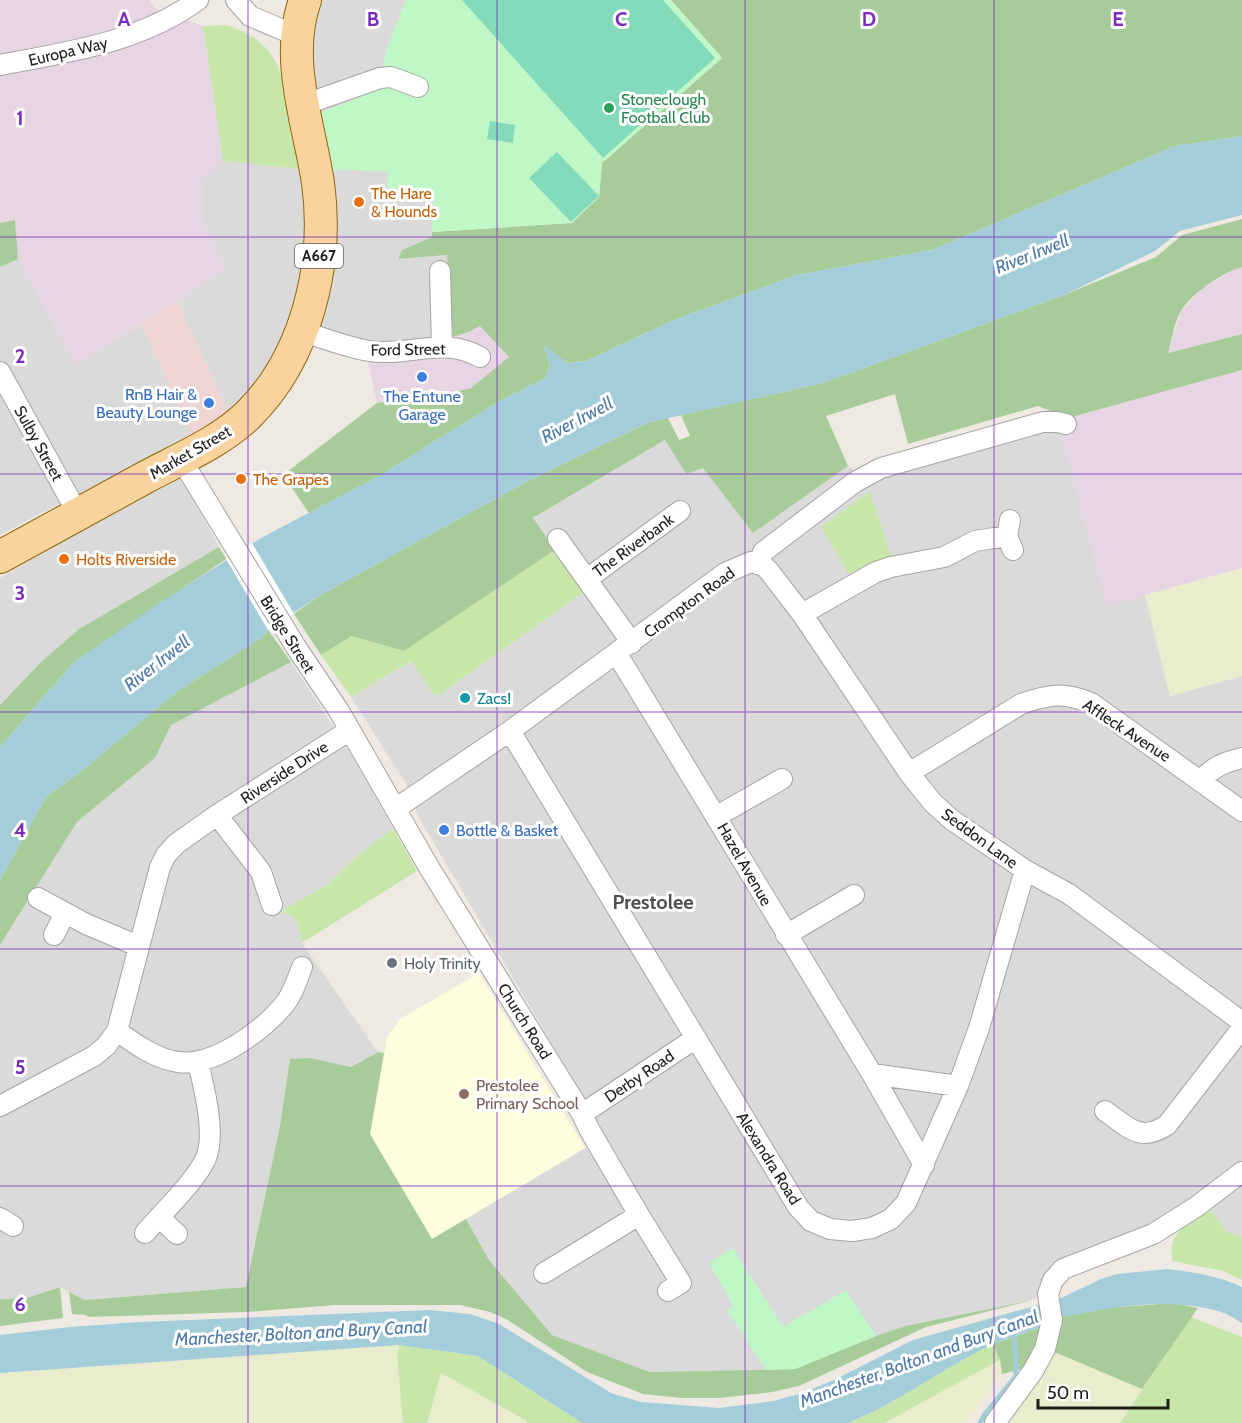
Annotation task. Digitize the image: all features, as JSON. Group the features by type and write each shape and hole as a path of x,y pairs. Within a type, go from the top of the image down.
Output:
{"main road":[{"name":"Market Street","path":"0,557 231,430 248,415 278,378 290,357 301,331 319,264 322,225 318,185 295,51 302,1"}],"street":[{"name":"Europa Way","path":"0,65 101,44 145,31 198,0"},
{"path":"236,0 250,16 297,36"},
{"path":"303,105 380,78 391,77 418,87"},
{"path":"440,271 442,347"},
{"name":"Ford Street","path":"301,331 370,351 406,351 442,347 465,349 480,357"},
{"name":"Sulby Street","path":"0,372 78,514"},
{"path":"759,564 763,552 855,482 881,468 1043,422 1066,424"},
{"name":"Bridge Street","path":"181,459 296,647 350,730 395,809"},
{"name":"The Riverbank","path":"587,579 680,512"},
{"path":"802,614 876,572 944,557 975,541 1010,535"},
{"name":"The Riverbank","path":"558,539 587,579 625,648"},
{"name":"Crompton Road","path":"395,809 625,648 725,573 751,562 759,564"},
{"name":"Seddon Lane","path":"759,564 769,571 802,614 909,773 933,803 952,820 1025,870 1069,894 1242,1022"},
{"name":"Hazel Avenue","path":"625,648 717,816 924,1165"},
{"name":"Affleck Avenue","path":"909,773 1021,704 1039,697 1060,694 1091,703 1242,811"},
{"name":"Riverside Drive","path":"0,1106 94,1056 106,1046 117,1031 160,867 166,855 176,844 350,730"},
{"name":"Alexandra Road","path":"510,730 798,1207 811,1221 830,1229 852,1232 872,1228 891,1219 906,1203 958,1086 979,1028 1025,870"},
{"path":"1201,781 1208,772 1224,763 1242,758"},
{"path":"717,816 782,779"},
{"name":"Church Road","path":"395,809 582,1114 639,1215 681,1283 668,1291"},
{"path":"217,815 261,872 257,888 272,905"},
{"path":"786,934 854,895"},
{"path":"38,898 86,924 138,946"},
{"path":"54,935 65,913"},
{"path":"117,1031 154,1054 177,1062 198,1062 218,1055 242,1041 303,991 302,967"},
{"path":"1105,1111 1134,1132 1149,1134 1158,1131 1167,1125 1242,1028"},
{"name":"Derby Road","path":"582,1114 696,1038"},
{"path":"145,1233 198,1172 206,1157 209,1143 208,1121 198,1062"},
{"path":"872,1074 958,1086"},
{"path":"995,1423 1033,1371 1045,1349 1052,1320 1048,1294 1053,1280 1063,1269 1154,1234 1196,1207 1242,1172"},
{"path":"544,1273 573,1264 639,1215"},
{"path":"159,1217 177,1234"}],"shaded area":[{"path":"0,0 150,0 154,8 203,26 223,161 202,180 203,223 225,268 76,364 18,259 15,220 0,223"},
{"path":"311,0 406,0 387,48 378,90 312,116"},
{"path":"223,161 299,169 388,171 389,193 434,198 432,237 402,250 399,259 447,255 453,337 395,342 380,341 337,335 294,319 264,371 229,414 177,301 225,268 203,223 202,180"},
{"path":"18,259 76,364 141,324 192,434 0,535 0,267"},
{"path":"1242,267 1242,334 1168,353 1181,311 1202,289 1234,269"},
{"path":"177,301 229,414 192,434 141,324"},
{"path":"480,325 509,357 471,388 446,394 377,403 363,339 395,342 453,337"},
{"path":"1242,370 1242,568 1107,606 1062,434 1068,418"},
{"path":"1049,427 1062,434 1107,605 1145,595 1170,696 1242,676 1242,1238 1226,1231 1211,1210 1175,1212 1146,1230 1063,1264 1042,1296 1029,1301 905,1326 795,1369 650,1372 552,1335 489,1260 466,1219 606,1136 418,816 406,784 351,697 412,661 436,697 584,592 532,519 666,440 686,474 703,468 753,533 848,466 870,482"},
{"path":"180,474 219,547 79,629 40,663 0,705 0,578"},
{"path":"1242,568 1242,676 1170,696 1145,595"},
{"path":"291,662 351,754 393,828 357,856 328,884 284,909 299,927 302,943 378,1052 351,1067 310,1058 290,1059 280,1126 247,1287 85,1300 60,1287 27,1298 0,1299 0,945 77,822 155,758 171,725"},
{"name":"Prestolee Primary School","path":"479,973 585,1148 432,1239 370,1134 387,1038 400,1019"},
{"path":"399,1345 397,1355 403,1423 0,1423 0,1373"},
{"path":"1052,1351 1142,1389 1120,1423 1004,1423"},
{"path":"1000,1360 1002,1374 967,1423 884,1423"},
{"path":"441,1373 527,1421 527,1423 427,1423"}],"green space":[{"path":"406,0 671,0 722,58 602,163 599,197 571,223 432,232 434,198 388,193 387,171 323,169 312,116 378,90 387,48"},
{"name":"Stoneclough Football Club","path":"462,0 663,0 715,58 603,158"},
{"path":"671,0 1242,0 1242,136 1175,146 932,250 797,275 674,320 586,361 567,363 544,346 550,366 545,378 498,402 379,476 309,513 283,475 377,403 446,394 471,388 509,357 480,326 453,337 447,255 398,259 402,250 432,237 432,232 572,223 599,197 602,163 722,58"},
{"path":"227,25 243,31 265,47 278,67 286,93 299,169 223,161 203,26"},
{"path":"490,121 515,125 513,143 487,139"},
{"path":"557,152 599,196 571,222 529,178"},
{"path":"1242,219 1242,267 1208,284 1186,304 1177,321 1168,353 1242,334 1242,370 1068,418 1038,406 908,444 895,394 826,416 848,466 753,533 703,468 686,474 665,440 533,518 555,550 404,651 352,636 321,655 294,614 322,594 526,482 647,423 668,418 679,440 690,436 681,415 823,383 1064,295 1156,257 1182,235"},
{"path":"15,220 18,259 0,267 0,223"},
{"path":"870,491 892,558 851,577 821,527"},
{"path":"219,547 226,559 74,662 0,747 0,705 40,663 79,629"},
{"path":"555,550 584,592 436,697 411,661 351,697 321,655 352,636 404,651"},
{"path":"268,630 291,662 171,725 155,758 77,822 0,945 0,880 46,797 84,769 179,690 260,639"},
{"path":"393,828 417,871 302,943 298,925 285,913 284,909 328,884 357,856"},
{"path":"378,1052 384,1053 370,1134 432,1239 466,1219 489,1260 552,1335 650,1372 795,1369 905,1326 1029,1301 926,1327 799,1386 772,1392 719,1398 682,1398 643,1394 587,1372 506,1319 490,1312 460,1305 335,1305 247,1312 89,1317 72,1314 69,1292 85,1300 246,1287 280,1126 290,1059 310,1058 351,1067"},
{"path":"1211,1210 1226,1231 1242,1238 1242,1280 1223,1271 1172,1261 1173,1242 1181,1229"},
{"path":"733,1248 783,1327 846,1290 876,1336 795,1369 766,1370 727,1310 733,1305 709,1263"},
{"path":"60,1287 63,1318 0,1326 0,1299 27,1298"},
{"path":"1173,1303 1198,1308 1142,1389 1052,1351 1059,1334 1058,1318 1106,1308"},
{"path":"1191,1317 1242,1337 1242,1423 1120,1423"},
{"path":"1044,1326 1045,1331 1026,1368 1002,1374 1000,1360 993,1344"},
{"path":"993,1344 1000,1360 884,1423 848,1423 867,1415"},
{"path":"399,1345 478,1356 582,1423 527,1423 441,1373 427,1423 403,1423 397,1355"}],"water":[{"name":"River Irwell","path":"1242,136 1242,215 1180,231 1155,251 1064,295 823,383 647,423 526,482 322,594 268,630 260,639 179,690 84,769 46,797 0,880 0,747 74,662 158,604 261,538 379,476 498,402 545,378 550,366 544,345 567,363 586,361 674,320 797,275 932,250 1175,146"},
{"path":"1168,1269 1206,1275 1242,1287 1242,1323 1224,1313 1201,1307 1161,1304 1119,1307 1058,1318 1055,1301 1101,1279 1117,1274"},
{"name":"Manchester, Bolton and Bury Canal","path":"1045,1303 1044,1326 983,1349 883,1407 848,1423 582,1423 478,1356 399,1345 0,1373 0,1335 140,1322 429,1310 470,1314 499,1324 611,1393 641,1402 719,1408 773,1401 802,1393 834,1380 913,1340"}],"pier":[{"path":"252,543 294,614 268,630 226,559"}],"waterway":[{"name":"Manchester, Bolton and Bury Canal","path":"980,1423 1016,1376 1013,1330"}],"place":[{"name":"Stoneclough Football Club","path":"609,108"},
{"name":"The Hare & Hounds","path":"359,202"},
{"name":"The Entune Garage","path":"422,377"},
{"name":"RnB Hair & Beauty Lounge","path":"209,403"},
{"name":"The Grapes","path":"241,479"},
{"name":"Holts Riverside","path":"64,559"},
{"name":"Zacs!","path":"465,698"},
{"name":"Bottle & Basket","path":"444,830"},
{"name":"Holy Trinity","path":"392,963"},
{"name":"Prestolee Primary School","path":"464,1094"}],"district":[{"name":"Prestolee","path":"653,902"}]}
